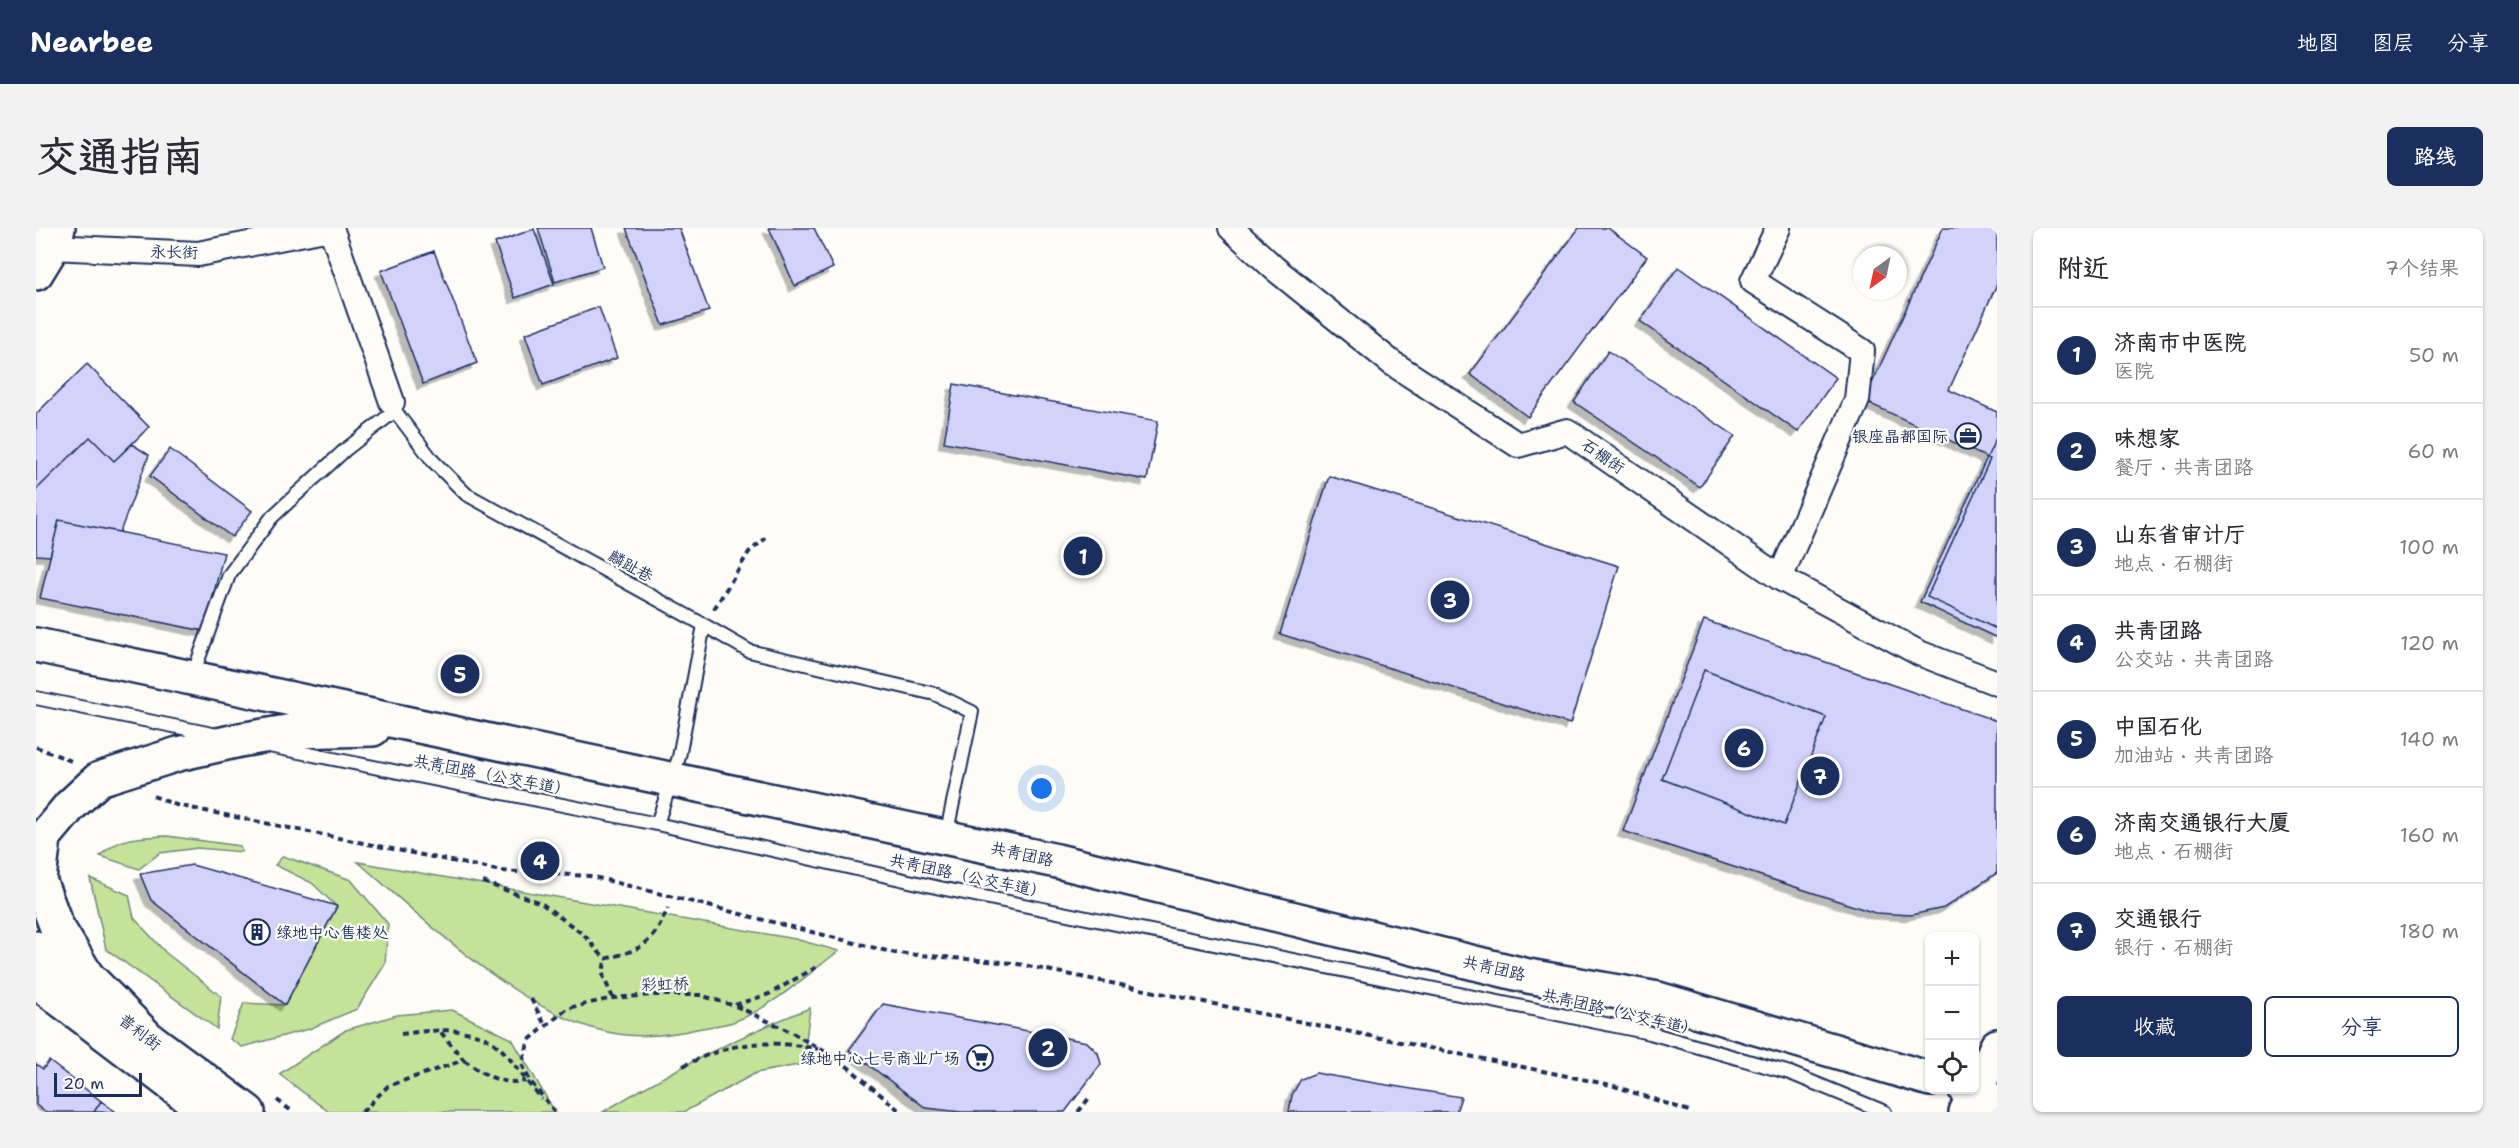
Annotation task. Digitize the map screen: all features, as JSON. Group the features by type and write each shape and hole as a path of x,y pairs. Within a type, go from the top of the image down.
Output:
{"main road":[{"name":"共青团路","path":"36,645 1057,861 1528,976 1658,999 1925,1078"},
{"path":"154,1044 87,976 56,925 39,880 44,837 70,806 99,779 178,754 240,740 293,731 428,728"},
{"name":"普利街","path":"36,948 154,1044 248,1112"},
{"name":"普利街","path":"36,981 208,1112"},
{"path":"1976,1099 1997,1046"}],"street":[{"name":"永长街","path":"46,247 198,254 330,228"},
{"path":"330,228 393,407"},
{"name":"石棚街","path":"1231,228 1274,268 1392,363 1518,445 1566,431 1780,578 1919,653 1997,683"},
{"path":"1778,228 1753,282 1863,351 1857,400 1780,578"}],"lane":[{"name":"麟趾巷","path":"393,407 433,461 466,494 749,651 934,694 972,712 945,838"},
{"path":"192,678 229,575 272,517 393,407"},
{"path":"657,824 679,757 704,625"},
{"name":"共青团路（公交车道）","path":"36,698 657,824 940,888 1650,1033 1790,1073 1885,1112"}],"path":[{"path":"704,625 750,552 766,538"},
{"path":"36,747 83,766"},
{"path":"145,792 176,805 501,871 590,876 895,953 1013,963 1611,1085 1692,1112"},
{"path":"483,882 541,903 584,936 605,959 603,976 613,998"},
{"path":"605,959 634,951 657,933 668,908"},
{"path":"734,1006 769,994 820,965"},
{"name":"彩虹桥","path":"555,1112 530,1081 522,1064 529,1040 545,1025 568,1008 613,998 700,995 734,1006 791,1032 841,1061 901,1112"},
{"path":"531,999 545,1025"},
{"path":"438,1029 464,1060 486,1076 513,1083 530,1081"},
{"path":"401,1034 438,1029 470,1032 499,1048 541,1099"},
{"path":"683,1066 709,1053 748,1044 781,1042 822,1050"},
{"path":"362,1112 388,1086 464,1060"},
{"path":"1078,1112 1090,1096"}],"green space":[{"path":"167,836 240,846 242,852 198,848 160,853 139,869 100,856 107,849 123,841 140,837"},
{"path":"283,856 351,880 388,924 385,964 357,1009 309,1029 242,1047 230,1039 244,1003 285,1005 337,907 312,883 275,865"},
{"path":"358,862 795,939 839,951 775,1000 733,1022 679,1033 655,1035 607,1032 574,1022 541,1006 508,985 443,936"},
{"path":"90,878 129,895 134,918 166,953 221,996 217,1029 106,949"},
{"path":"810,1008 803,1064 756,1073 684,1112 603,1112 704,1056 757,1030"},
{"path":"452,1010 512,1039 555,1112 329,1112 279,1074 346,1030 397,1015"}],"building":[{"path":"538,228 591,228 603,267 555,282"},
{"path":"626,228 679,228 709,311 663,325"},
{"path":"769,228 814,228 833,268 795,286"},
{"path":"1579,228 1608,228 1647,257 1528,417 1470,374"},
{"name":"银座晶都国际","path":"1943,228 1997,228 1997,284 1949,390 1997,412 1997,629 1927,597 1990,459 1864,401"},
{"path":"534,229 554,284 515,298 495,243"},
{"path":"434,251 477,363 423,384 381,271"},
{"path":"1678,267 1836,378 1798,432 1640,321"},
{"path":"599,307 617,358 543,385 525,334"},
{"path":"1608,351 1735,436 1700,487 1574,402"},
{"path":"87,364 149,427 114,461 90,437 36,490 36,414"},
{"path":"954,384 1158,421 1147,480 944,442"},
{"path":"90,437 114,461 132,444 149,455 120,532 59,520 50,556 36,555 36,490"},
{"path":"1997,439 1997,638 1920,602"},
{"path":"170,449 252,511 232,537 150,476"},
{"path":"1329,476 1619,566 1570,724 1280,634"},
{"path":"59,520 224,553 204,631 40,598"},
{"path":"1704,620 1997,721 1997,873 1944,908 1911,915 1875,913 1623,831"},
{"path":"1704,670 1826,717 1784,825 1662,779"},
{"name":"绿地中心售楼处","path":"192,865 337,906 285,1005 151,900 140,874"},
{"name":"绿地中心七号商业广场","path":"883,1004 1087,1042 1098,1053 1101,1064 1065,1112 961,1112 926,1108 849,1050"},
{"path":"49,1061 101,1101 94,1112 45,1112 36,1105 36,1064 43,1069"},
{"path":"1316,1073 1461,1097 1456,1112 1289,1112 1292,1095 1301,1079"},
{"path":"101,1101 116,1112 94,1112"}],"place":[{"name":"银座晶都国际","path":"1968,436"},
{"name":"济南市中医院","path":"1083,556"},
{"name":"山东省审计厅","path":"1450,600"},
{"name":"中国石化","path":"460,674"},
{"name":"济南交通银行大厦","path":"1744,748"},
{"name":"交通银行","path":"1820,776"},
{"name":"共青团路","path":"540,861"},
{"name":"绿地中心售楼处","path":"257,932"},
{"name":"味想家","path":"1048,1048"},
{"name":"绿地中心七号商业广场","path":"980,1058"}]}
